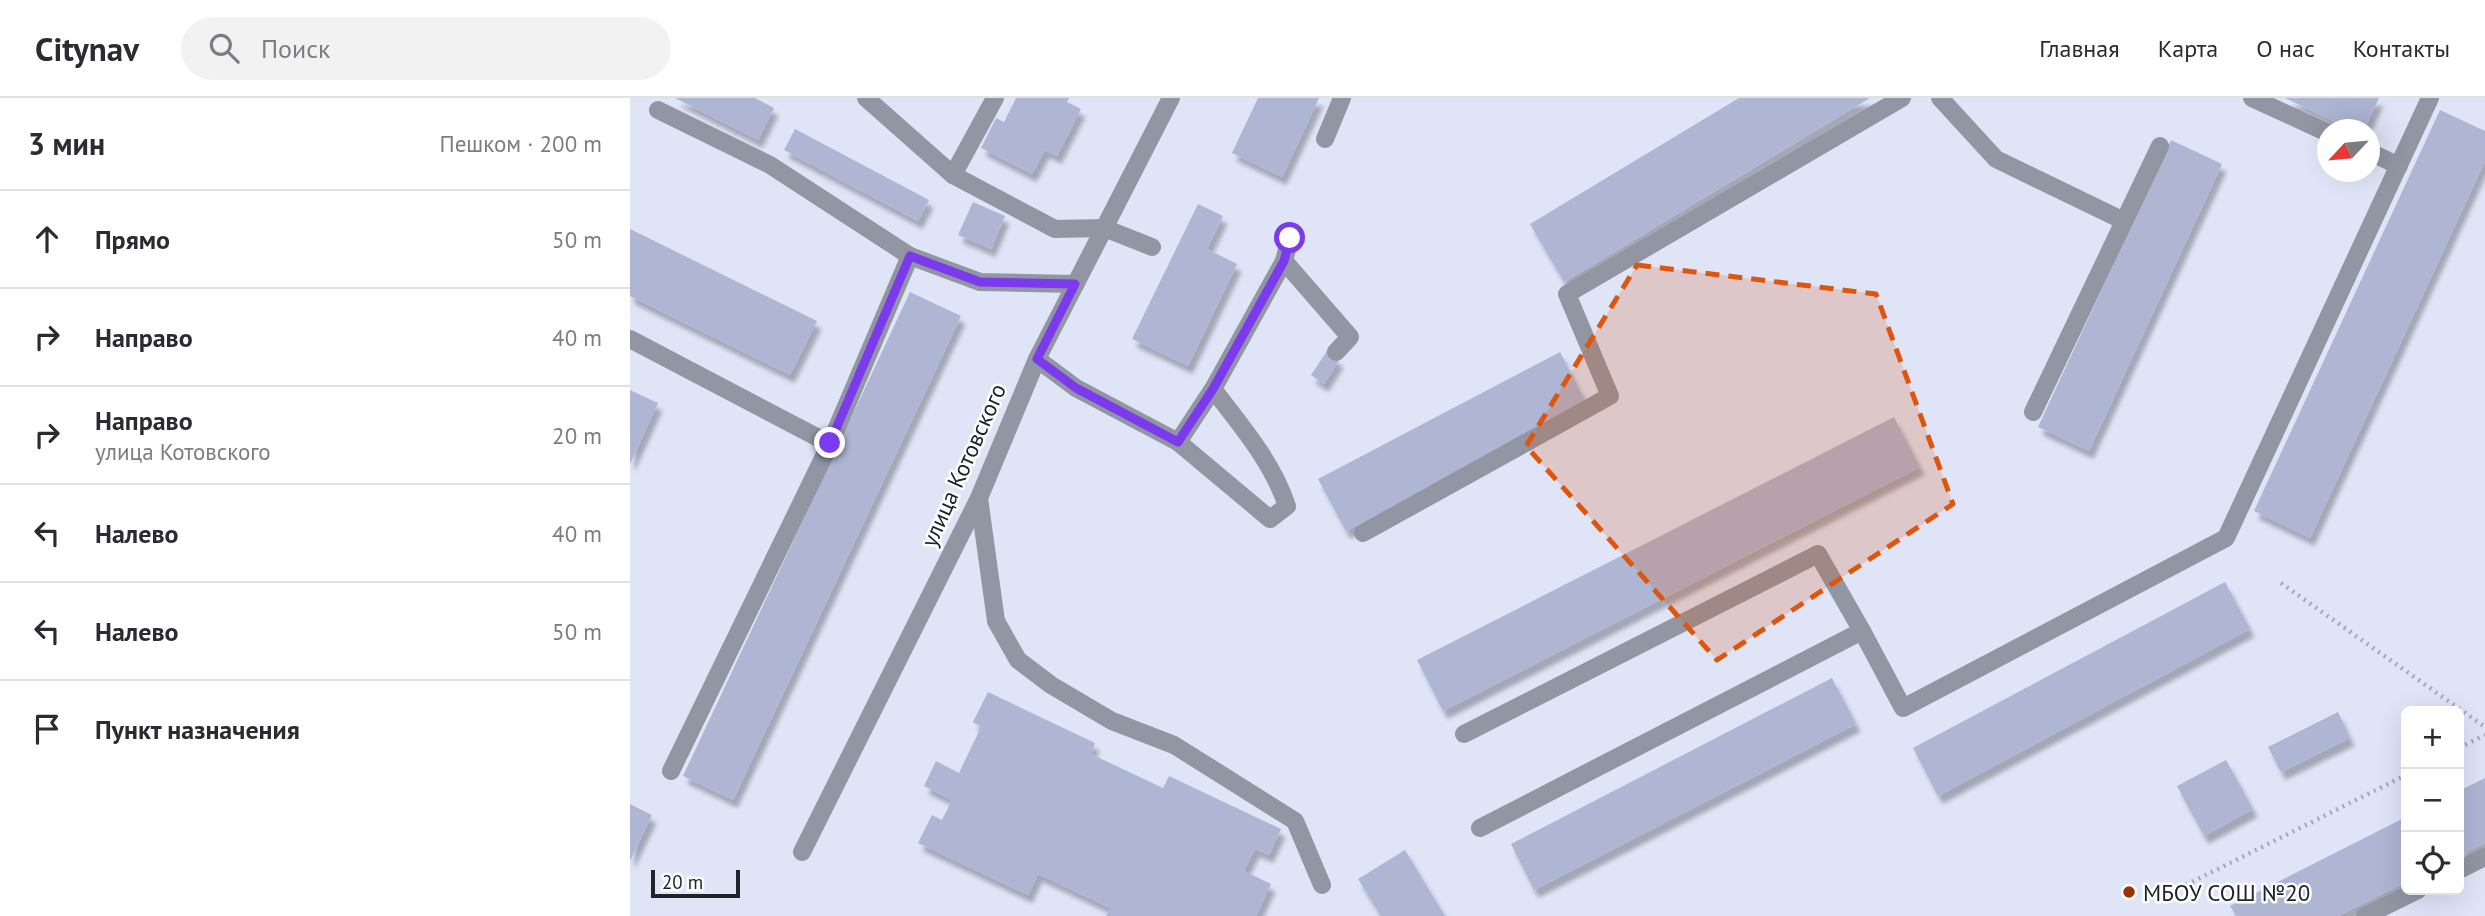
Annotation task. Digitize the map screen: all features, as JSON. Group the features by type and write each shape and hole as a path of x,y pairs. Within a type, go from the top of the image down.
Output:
{"street":[{"path":"866,98 953,174 1055,229 1104,228 1152,247"},
{"path":"953,174 995,98"},
{"name":"улица Котовского","path":"802,852 979,498 1037,359 1171,98"},
{"path":"1325,139 1342,98"},
{"path":"1363,533 1610,396 1567,294 1902,98"},
{"path":"1940,98 1996,159 2124,221"},
{"path":"2252,98 2317,128"},
{"path":"1464,734 1818,554 1903,708 2226,538 2430,98"},
{"path":"659,110 770,165 910,256 980,282 1075,284"},
{"path":"2033,412 2160,146"},
{"path":"2380,157 2399,166"},
{"path":"1178,442 1213,389 1284,261 1290,238"},
{"path":"671,771 830,443 910,256"},
{"path":"1284,261 1350,337 1336,352"},
{"path":"630,339 830,443"},
{"path":"1037,359 1076,388 1178,442 1270,519 1287,506 1279,481 1250,436 1213,389"},
{"path":"979,498 996,621 1018,660 1051,685 1112,721 1174,745 1295,821 1322,885"},
{"path":"1480,828 1861,631"},
{"path":"2464,868 2485,857"},
{"path":"2364,916 2408,895"}],"path":[{"path":"2281,583 2485,727"},
{"path":"2464,746 2485,735"},
{"path":"2186,885 2401,778"}],"highlighted area":[{"path":"1637,265 1876,294 1953,504 1717,660 1526,446"}],"building":[{"path":"675,98 755,98 774,108 758,140"},
{"path":"1016,98 1069,98 1067,102 1081,109 1057,156 1045,150 1032,174 981,148 996,118 1004,122"},
{"path":"1258,98 1319,98 1282,177 1232,153"},
{"path":"1739,98 1870,98 1564,282 1530,224"},
{"path":"2285,98 2379,98 2369,119 2329,119"},
{"path":"2440,110 2485,131 2485,161 2310,538 2254,511"},
{"path":"795,129 929,200 918,221 784,150"},
{"path":"2171,140 2222,164 2089,451 2038,427"},
{"path":"973,202 1005,216 991,249 958,235"},
{"path":"1198,204 1223,216 1207,249 1237,264 1188,366 1132,339"},
{"path":"630,229 817,321 790,375 630,296"},
{"path":"910,292 961,316 733,800 683,776"},
{"path":"1327,351 1339,360 1324,384 1311,375"},
{"path":"1560,352 1587,404 1346,531 1318,479"},
{"path":"630,390 658,403 630,464"},
{"path":"1894,417 1920,467 1443,711 1417,660"},
{"path":"2225,582 2250,629 1938,796 1913,748"},
{"path":"1832,678 1856,724 1534,890 1511,844"},
{"path":"988,692 1095,743 1091,754 1163,788 1169,776 1281,829 1269,855 1255,849 1244,871 1271,884 1256,916 1106,916 1110,908 1038,874 1028,895 918,843 932,815 942,820 952,800 924,786 936,761 959,773 981,727 973,722"},
{"path":"2338,712 2350,738 2281,772 2268,747"},
{"path":"2226,760 2253,809 2204,836 2177,786"},
{"path":"2485,778 2485,843 2464,854 2464,832 2464,788"},
{"path":"630,804 652,815 630,861"},
{"path":"2401,820 2401,884 2338,916 2236,916 2230,906"},
{"path":"1405,850 1445,916 1381,916 1358,879"}],"place":[{"name":"МБОУ СОШ №20","path":"2129,892"}],"route":[{"path":"830,443 910,256 980,282 1075,284 1037,359 1076,388 1178,442 1213,389 1284,261 1290,238"}]}
